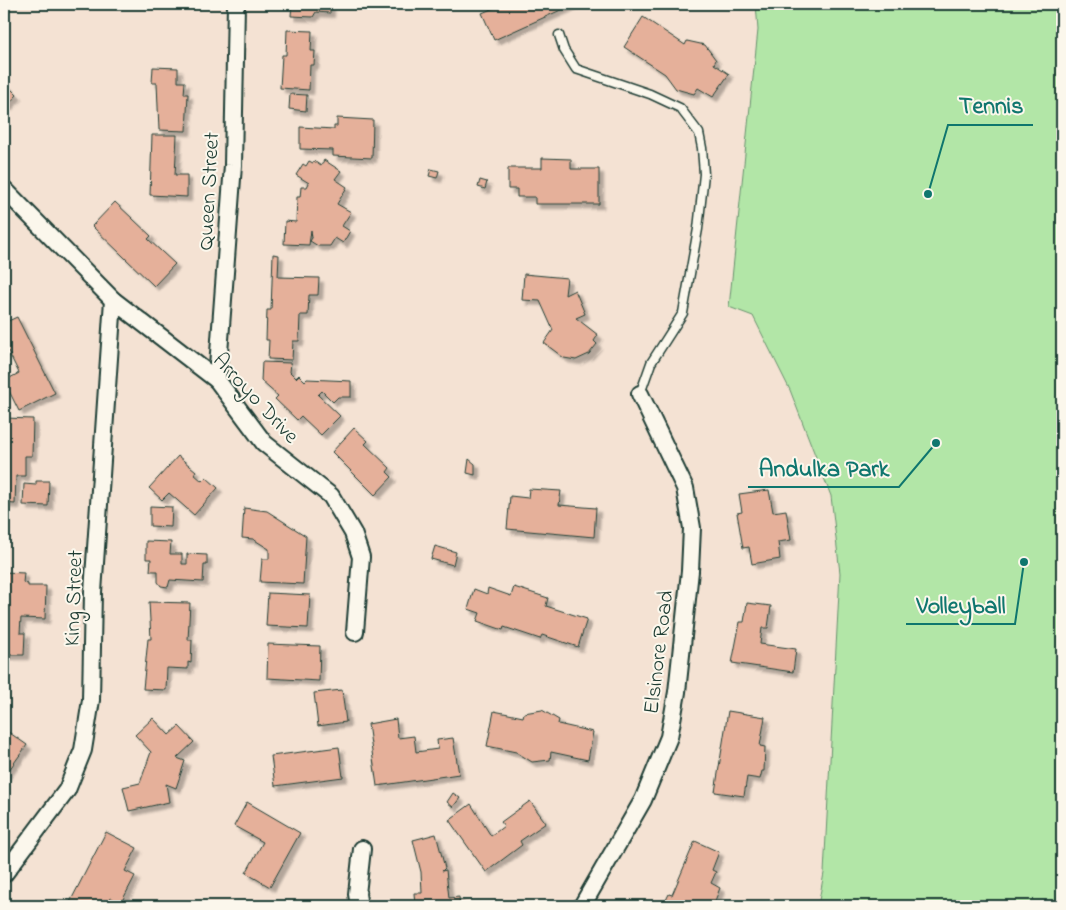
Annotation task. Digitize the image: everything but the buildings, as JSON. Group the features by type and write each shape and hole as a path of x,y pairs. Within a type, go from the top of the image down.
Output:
{"street":[{"name":"Queen Street","path":"216,380 232,165 236,4"},
{"name":"Arroyo Drive","path":"4,189 113,300 216,380 264,443 331,496 353,533 362,557 355,632"},
{"name":"King Street","path":"4,874 67,790 83,750 91,700 93,592 113,300"},
{"name":"Elsinore Road","path":"582,906 643,800 669,737 677,692 690,571 692,528 685,488 640,394"},
{"path":"359,906 358,894 362,849"}],"lane":[{"path":"559,35 564,50 576,69 650,94 680,108 699,133 704,174 698,229 683,313 651,362 640,394"}],"green space":[{"path":"756,4 1062,4 1062,906 818,906 824,873 840,573 831,496 790,390 753,316 729,307 758,30"}],"place":[{"name":"Tennis","path":"928,194"},
{"name":"Andulka Park","path":"936,443"},
{"name":"Volleyball","path":"1024,562"}]}
